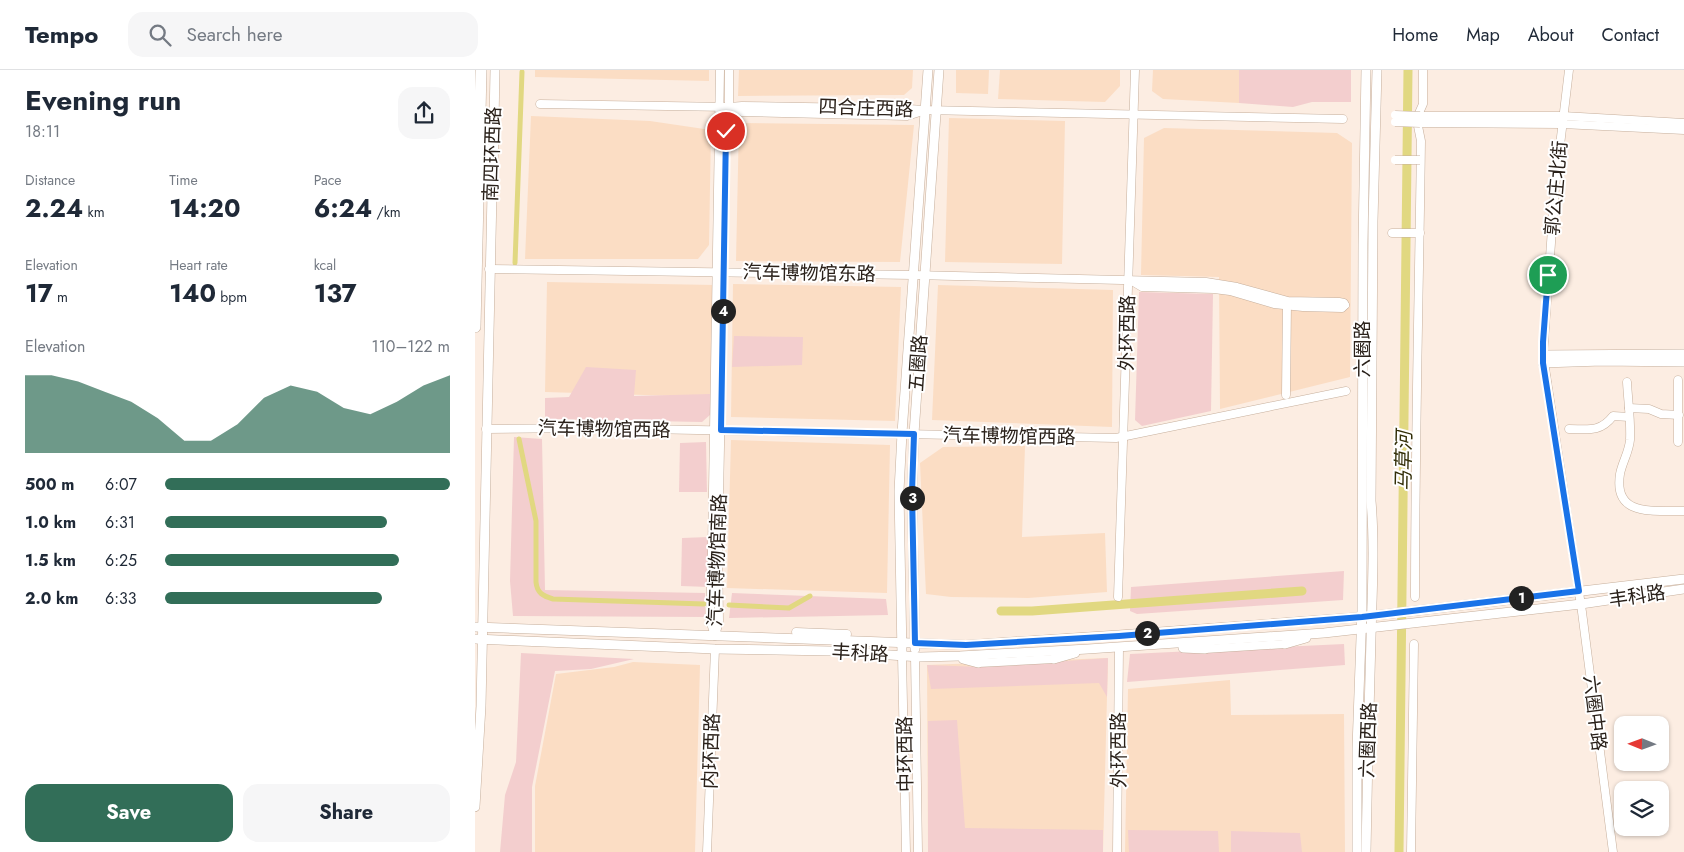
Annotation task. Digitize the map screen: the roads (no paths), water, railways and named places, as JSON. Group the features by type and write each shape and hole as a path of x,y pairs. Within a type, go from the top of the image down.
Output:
{"highway":[{"name":"南四环西路","path":"475,327 481,70"},
{"path":"479,122 489,173 491,197"}],"main road":[{"name":"南四环西路","path":"475,807 481,706 479,627 495,70"},
{"name":"五圈路","path":"902,655 899,491 928,70"},
{"name":"五圈路","path":"915,656 912,492 914,434 939,70"},
{"name":"六圈路","path":"1361,629 1366,70"},
{"name":"六圈路","path":"1371,628 1373,616 1371,501 1373,231 1377,70"},
{"path":"1543,359 1684,354"},
{"path":"1543,359 1684,362"},
{"name":"丰科路","path":"479,627 966,645 1119,636 1373,616 1684,578"},
{"name":"丰科路","path":"479,639 715,649 831,651 851,654 950,656 1324,633 1581,604 1684,589"},
{"name":"六圈西路","path":"1366,852 1371,628"},
{"name":"六圈西路","path":"1357,852 1357,748 1361,629"},
{"path":"768,638 796,632"},
{"path":"1285,644 1324,633"},
{"path":"847,634 875,642"},
{"path":"1163,644 1205,649"},
{"path":"1053,659 1088,649"},
{"path":"950,656 978,663"}],"street":[{"name":"汽车博物馆南路","path":"715,636 719,621 717,430 721,70"},
{"name":"汽车博物馆南路","path":"720,271 726,131 729,107 729,70"},
{"name":"外环西路","path":"1118,597 1125,436 1135,70"},
{"path":"1415,596 1421,142 1418,126 1419,113 1423,104 1423,70"},
{"name":"郭公庄北街","path":"1569,70 1562,120 1549,255 1543,359 1581,604"},
{"name":"四合庄西路","path":"540,104 875,107 925,110 1343,119"},
{"path":"1395,119 1684,123"},
{"path":"1562,120 1684,130"},
{"path":"1395,160 1420,160"},
{"path":"1392,233 1419,233"},
{"name":"汽车博物馆东路","path":"489,269 720,271 1129,279 1143,287 1214,288 1274,304 1287,304"},
{"path":"1339,302 1345,305 1342,308 1287,304 1339,302"},
{"path":"1286,395 1287,304"},
{"path":"1678,380 1678,442"},
{"path":"1627,382 1630,441 1620,474 1620,489 1625,502 1638,510 1684,511"},
{"name":"汽车博物馆西路","path":"486,429 580,428 1116,438 1346,391"},
{"path":"1629,408 1649,408 1661,414 1679,415"},
{"path":"1569,429 1599,429 1607,425 1613,416 1629,417"},
{"name":"六圈中路","path":"1581,604 1613,852"},
{"name":"丰科路","path":"796,632 847,634"},
{"path":"1205,649 1285,644"},
{"path":"1411,852 1414,644"},
{"name":"外环西路","path":"1117,852 1119,647"},
{"name":"内环西路","path":"707,852 715,649"},
{"name":"中环西路","path":"902,655 906,852"},
{"name":"中环西路","path":"915,656 918,852"},
{"path":"978,663 1053,659"}],"waterway":[{"name":"马草河","path":"1399,852 1408,70"},
{"path":"515,263 522,72"},
{"path":"519,439 536,521 536,582 541,594 553,599 704,604"},
{"path":"1001,611 1032,611 1302,591"},
{"path":"729,605 789,608 810,596"}]}
